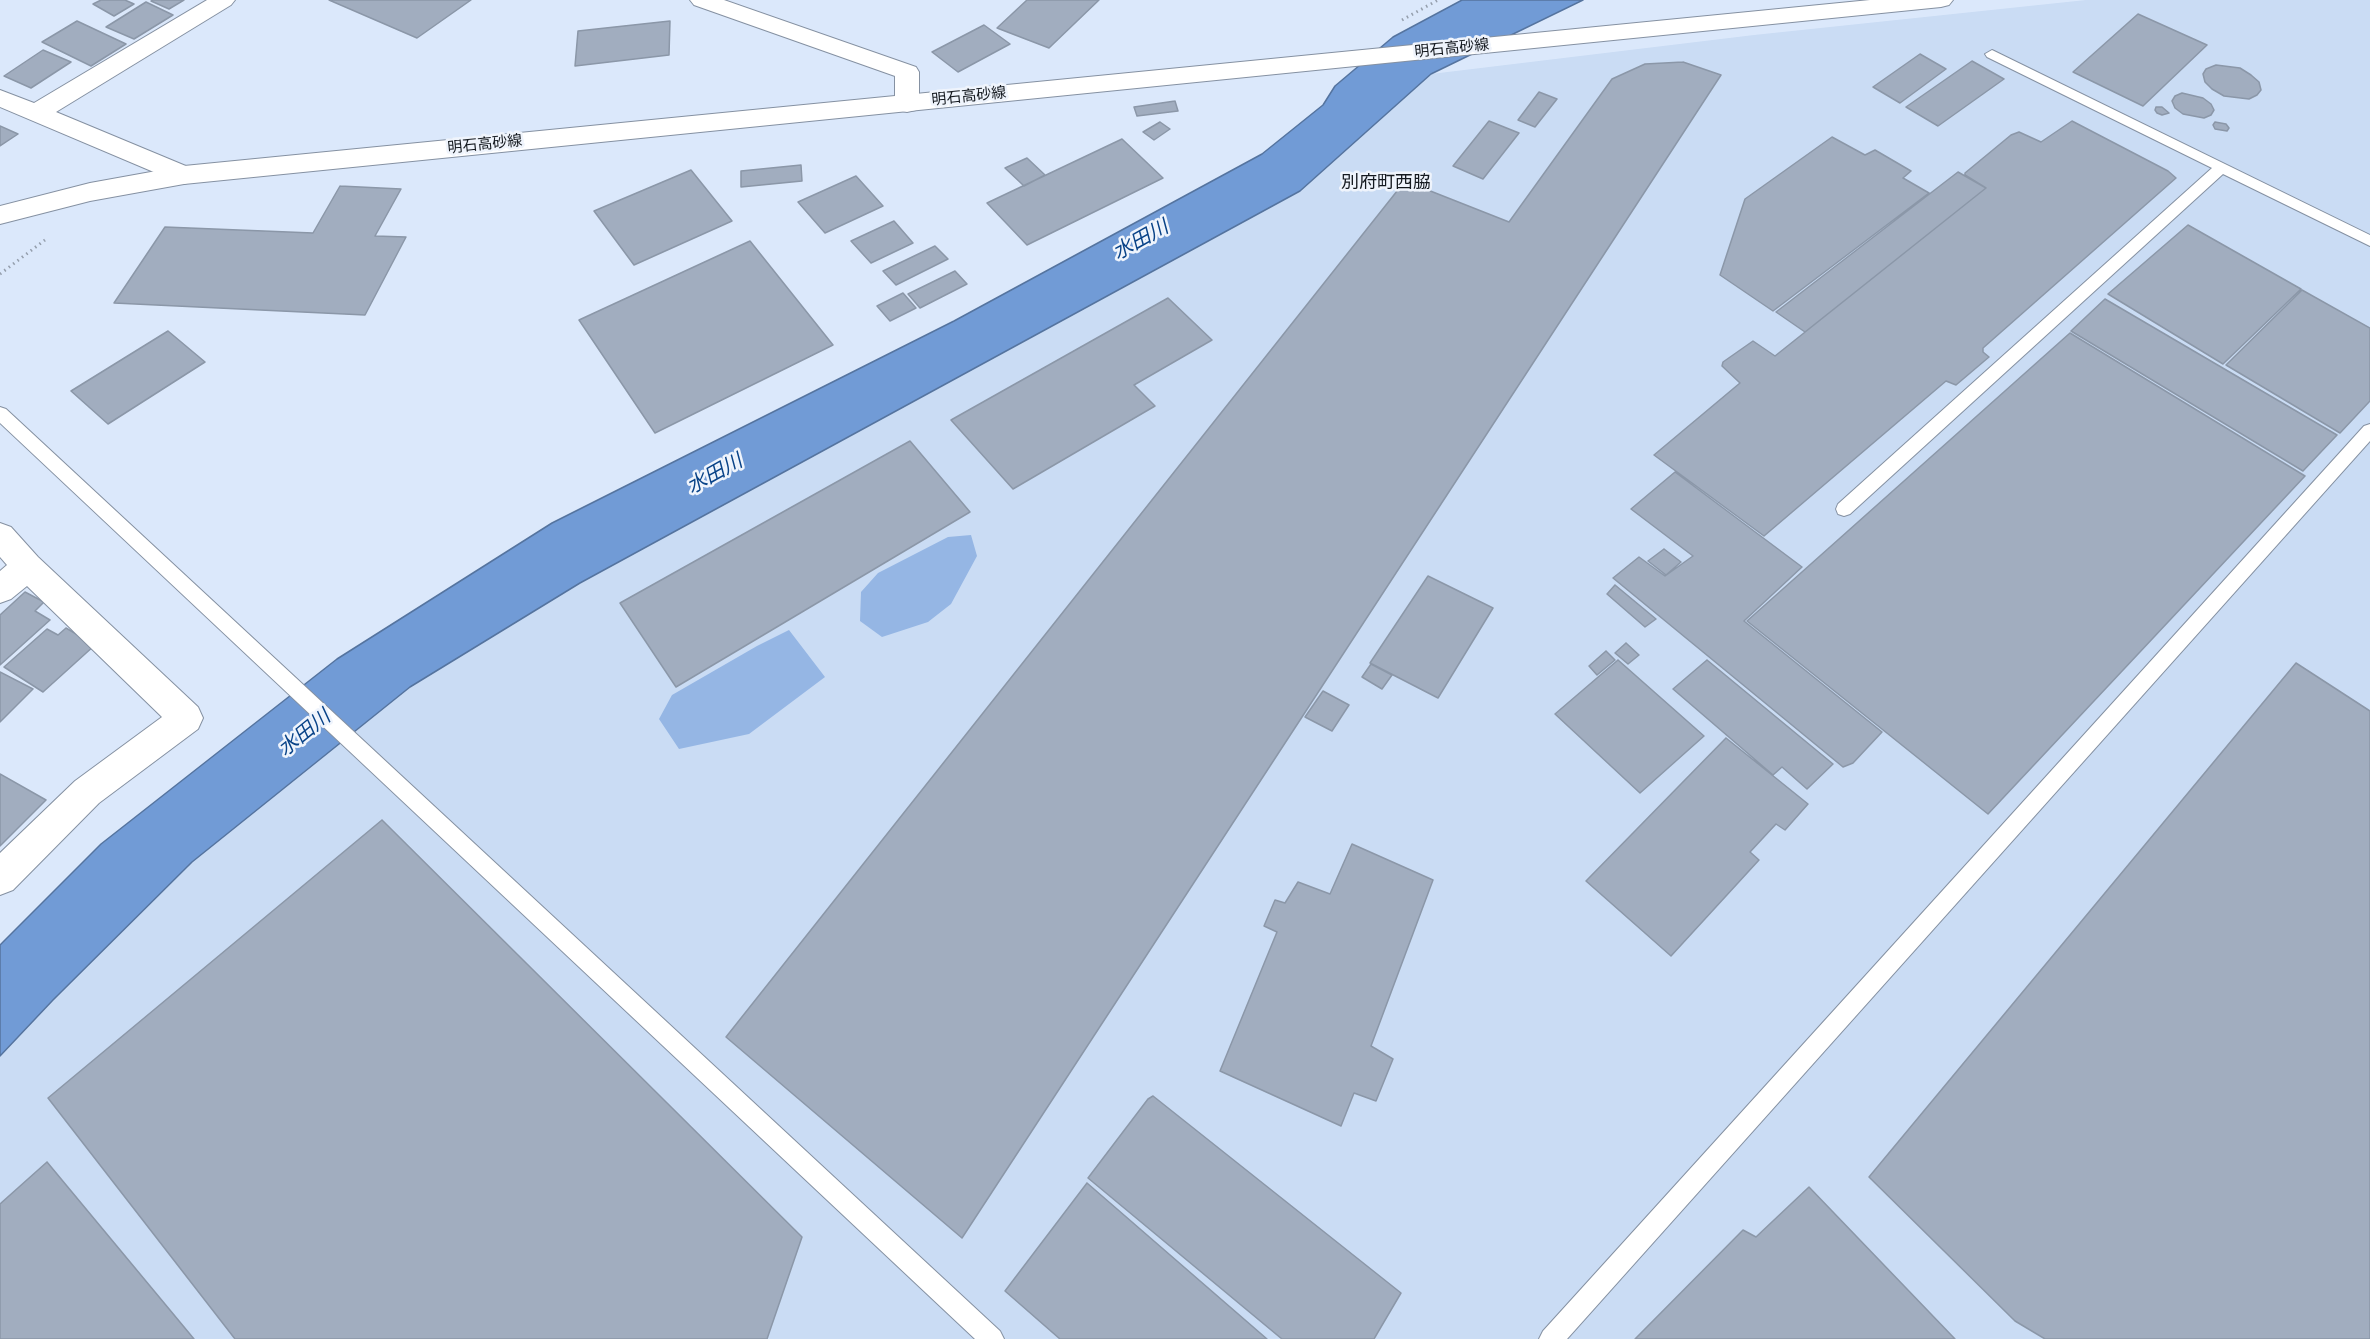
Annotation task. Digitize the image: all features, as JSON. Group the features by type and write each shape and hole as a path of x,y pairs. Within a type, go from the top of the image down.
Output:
{"main road":[{"path":"36,113 220,0"},
{"path":"702,0 907,72 907,104"},
{"name":"明石高砂線","path":"0,215 90,192 184,175 1941,0"},
{"path":"0,98 184,175"},
{"path":"0,536 27,566 186,718 87,792 0,878"},
{"path":"0,590 27,566"}],"lane":[{"path":"1992,54 2370,241"},
{"path":"1844,509 2221,168"},
{"path":"0,413 39,452 289,682 992,1339"},
{"path":"1551,1339 2370,430"}],"shaded area":[{"path":"2086,0 2370,0 2370,1339 0,1339 0,1056 192,862 410,687 580,583 1300,191 1431,74 1754,35"},
{"path":"971,535 977,556 951,604 928,622 882,637 860,621 861,592 878,573 948,537"},
{"path":"789,630 825,677 749,734 679,749 659,719 672,695"}],"water":[{"name":"水田川","path":"1462,0 1583,0 1431,74 1300,191 580,583 410,687 192,862 0,1056 0,945 101,844 337,659 552,523 954,321 1262,154 1323,105 1335,86 1393,37"}],"building":[{"path":"101,0 125,0 134,4 114,16 93,4"},
{"path":"184,0 169,9 151,1"},
{"path":"329,0 471,0 417,38"},
{"path":"1027,0 1099,0 1049,48 997,28"},
{"path":"146,2 173,15 134,39 106,27"},
{"path":"2138,14 2207,45 2143,106 2073,72"},
{"path":"77,21 126,44 91,66 42,42"},
{"path":"670,21 669,55 575,66 578,31"},
{"path":"984,25 1010,44 958,72 932,52"},
{"path":"43,50 71,62 31,88 4,76"},
{"path":"1920,54 1946,69 1900,103 1873,87"},
{"path":"1972,61 2004,79 1938,126 1906,107"},
{"path":"1683,62 1721,75 962,1238 726,1037 1405,181 1509,222 1612,79 1645,64"},
{"path":"2216,65 2240,68 2259,82 2261,90 2249,99 2224,96 2205,82 2203,74 2206,69"},
{"path":"1539,92 1557,99 1535,127 1518,120"},
{"path":"2182,93 2203,98 2211,104 2214,110 2211,115 2204,118 2183,114 2175,108 2172,101 2175,96"},
{"path":"1175,101 1178,111 1137,116 1134,107"},
{"path":"2156,107 2162,107 2169,113 2162,115 2157,113"},
{"path":"1489,121 1519,133 1483,179 1453,166"},
{"path":"2072,121 2168,171 2176,178 1983,348 1983,352 1989,357 1956,385 1946,381 1764,536 1654,455 1740,383 1722,366 1723,362 1753,341 1775,356 1986,188 1965,173 2011,135 2019,132 2041,142"},
{"path":"1160,122 1170,129 1154,140 1143,132"},
{"path":"2215,122 2226,124 2229,128 2227,131 2215,129 2213,125"},
{"path":"0,126 18,134 0,146"},
{"path":"1832,137 1865,155 1875,150 1911,171 1903,178 1929,193 1773,311 1720,275 1745,199"},
{"path":"1122,139 1163,178 1027,245 987,203"},
{"path":"1027,158 1045,175 1024,186 1005,168"},
{"path":"801,165 802,181 741,187 741,171"},
{"path":"691,170 732,221 634,265 594,211"},
{"path":"1958,172 1986,188 1805,332 1776,312"},
{"path":"856,176 883,206 825,233 798,202"},
{"path":"340,186 401,189 375,236 406,237 365,315 114,303 165,227 313,233"},
{"path":"894,221 913,243 871,263 851,241"},
{"path":"2188,225 2301,289 2223,364 2108,294"},
{"path":"750,241 833,345 655,433 579,320"},
{"path":"935,246 948,259 896,285 883,271"},
{"path":"955,271 967,284 920,308 908,294"},
{"path":"2302,290 2370,328 2370,401 2340,433 2226,365"},
{"path":"903,293 916,308 890,321 877,306"},
{"path":"1168,298 1212,340 1134,385 1155,406 1013,489 951,420"},
{"path":"2105,299 2337,435 2303,471 2071,331"},
{"path":"168,331 205,362 108,424 71,391"},
{"path":"2070,333 2305,476 1988,814 1747,621"},
{"path":"910,441 970,512 676,687 620,603"},
{"path":"1675,472 1802,567 1744,621 1882,732 1853,763 1843,767 1613,578 1639,557 1665,576 1693,556 1631,509"},
{"path":"1664,549 1681,562 1666,575 1648,561"},
{"path":"1428,576 1493,608 1438,698 1370,663"},
{"path":"1615,585 1656,619 1645,627 1607,594"},
{"path":"25,592 44,602 35,611 50,620 0,665 0,615"},
{"path":"66,628 95,645 43,692 4,667 47,629 58,635"},
{"path":"1626,643 1639,655 1628,664 1615,653"},
{"path":"1606,651 1615,660 1597,675 1589,666"},
{"path":"1618,660 1704,736 1640,793 1555,714"},
{"path":"1707,660 1833,764 1807,789 1782,767 1773,775 1673,689"},
{"path":"2296,663 2370,711 2370,1339 2045,1339 2015,1321 1869,1177"},
{"path":"1371,664 1392,675 1382,689 1362,677"},
{"path":"0,672 33,689 0,722"},
{"path":"1323,691 1349,705 1332,731 1305,717"},
{"path":"1726,738 1808,804 1785,830 1776,824 1750,852 1759,860 1671,956 1586,881"},
{"path":"0,774 46,800 0,846"},
{"path":"382,820 802,1237 767,1339 235,1339 48,1098"},
{"path":"1352,844 1433,880 1371,1046 1393,1059 1376,1101 1354,1093 1341,1126 1220,1071 1277,932 1264,926 1275,900 1285,903 1298,882 1330,894"},
{"path":"1153,1096 1401,1293 1374,1339 1282,1339 1088,1178 1148,1099"},
{"path":"47,1162 194,1339 0,1339 0,1204"},
{"path":"1087,1183 1267,1339 1060,1339 1005,1291"},
{"path":"1809,1187 1955,1339 1635,1339 1743,1230 1756,1237"}],"district":[{"name":"別府町西脇","path":"1386,183"}]}
